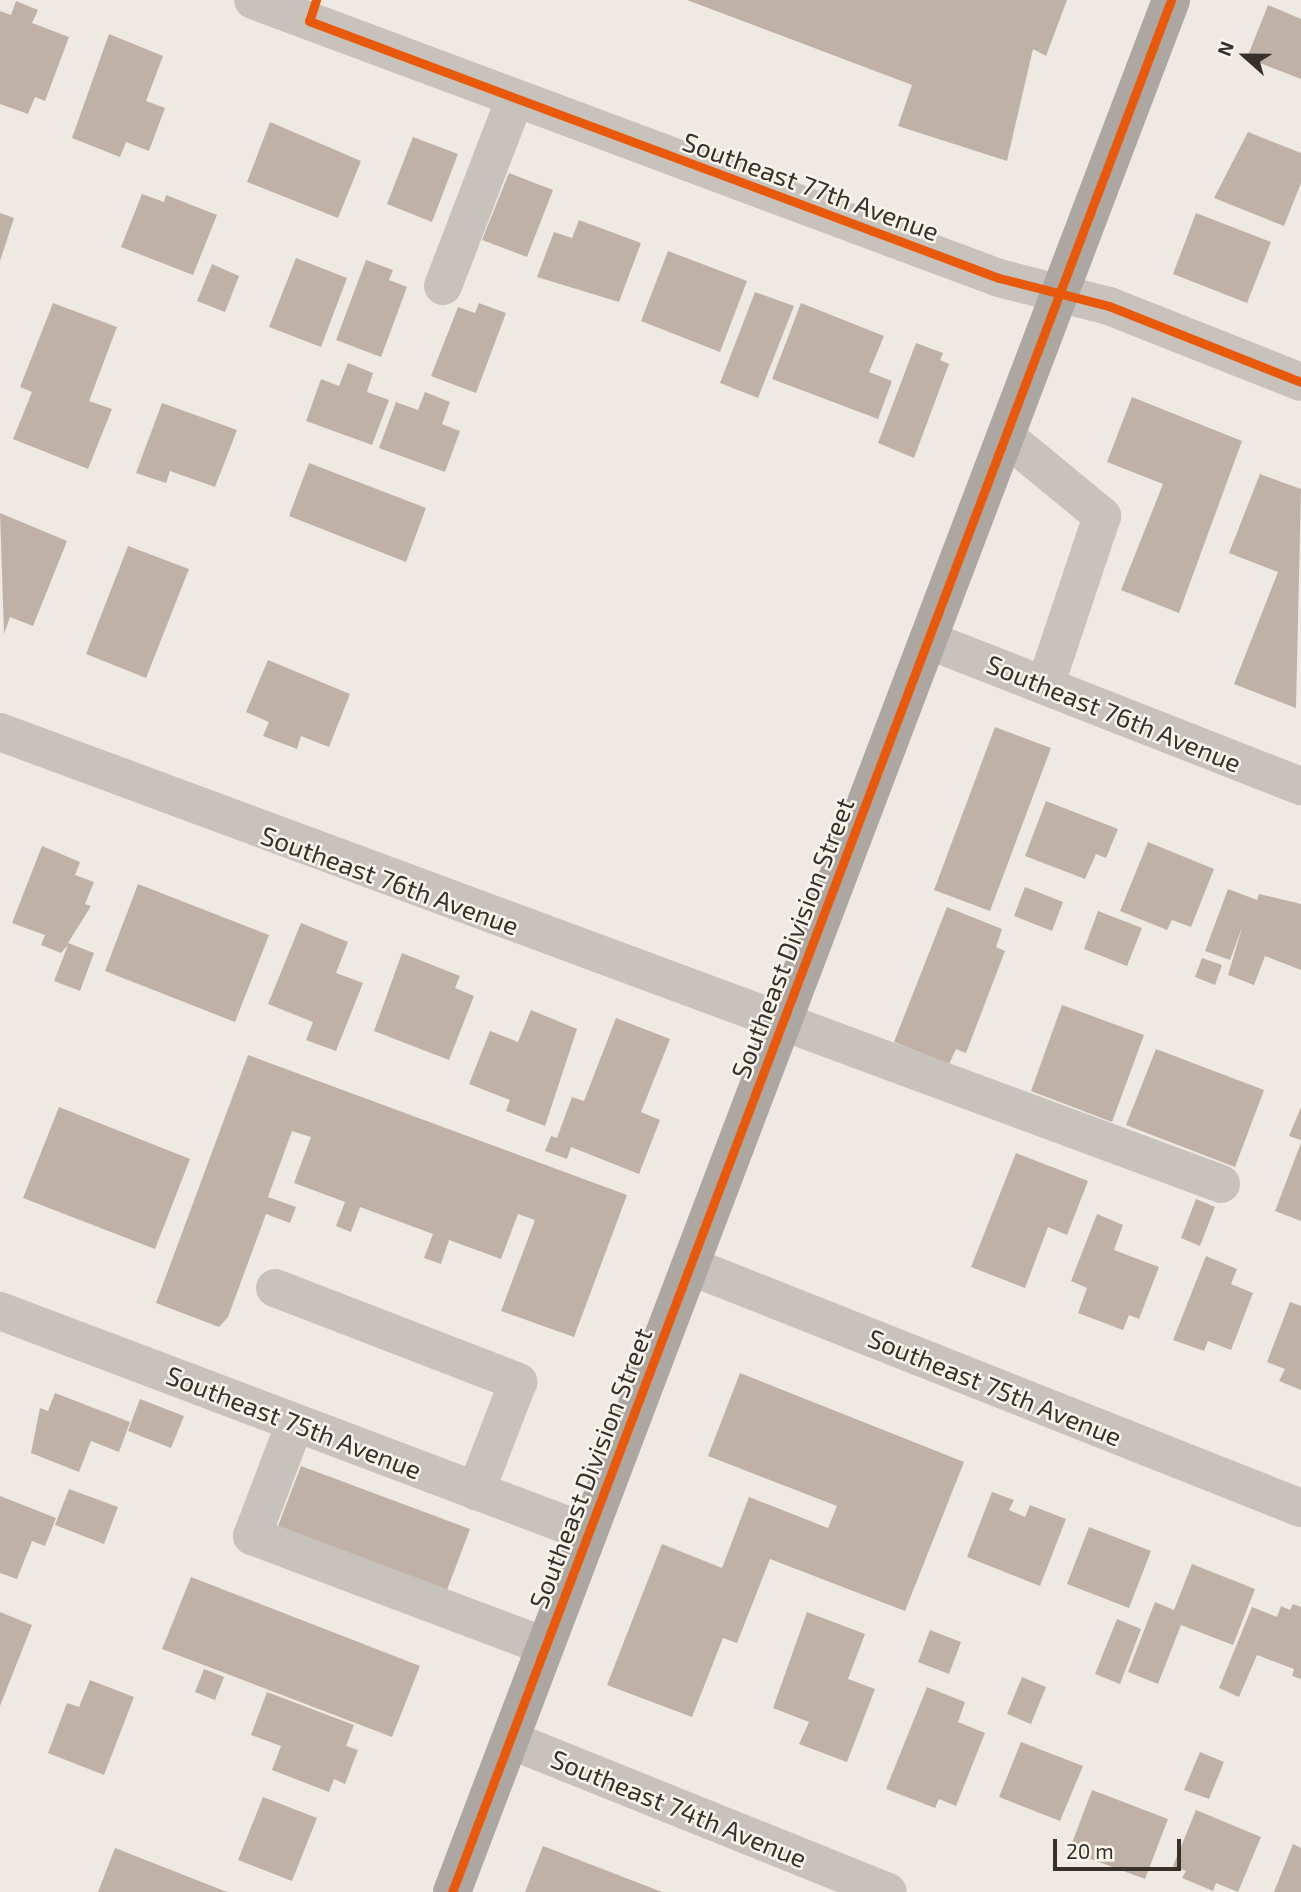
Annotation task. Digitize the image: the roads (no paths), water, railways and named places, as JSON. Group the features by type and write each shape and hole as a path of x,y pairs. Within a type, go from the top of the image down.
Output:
{"main road":[{"name":"Southeast Division Street","path":"452,1892 1171,0"}],"street":[{"name":"Southeast 77th Avenue","path":"253,0 313,11 515,98 999,278 1109,306 1297,370"},
{"path":"443,286 515,98"},
{"path":"1005,436 1102,516 1045,686"},
{"name":"Southeast 76th Avenue","path":"928,640 1301,786"},
{"name":"Southeast 76th Avenue","path":"0,732 1221,1184"},
{"name":"Southeast 75th Avenue","path":"690,1266 1301,1507"},
{"path":"275,1288 518,1382 476,1491"},
{"name":"Southeast 75th Avenue","path":"0,1311 588,1533"},
{"path":"295,1423 252,1536 545,1646"},
{"name":"Southeast 74th Avenue","path":"510,1740 888,1892"}]}
